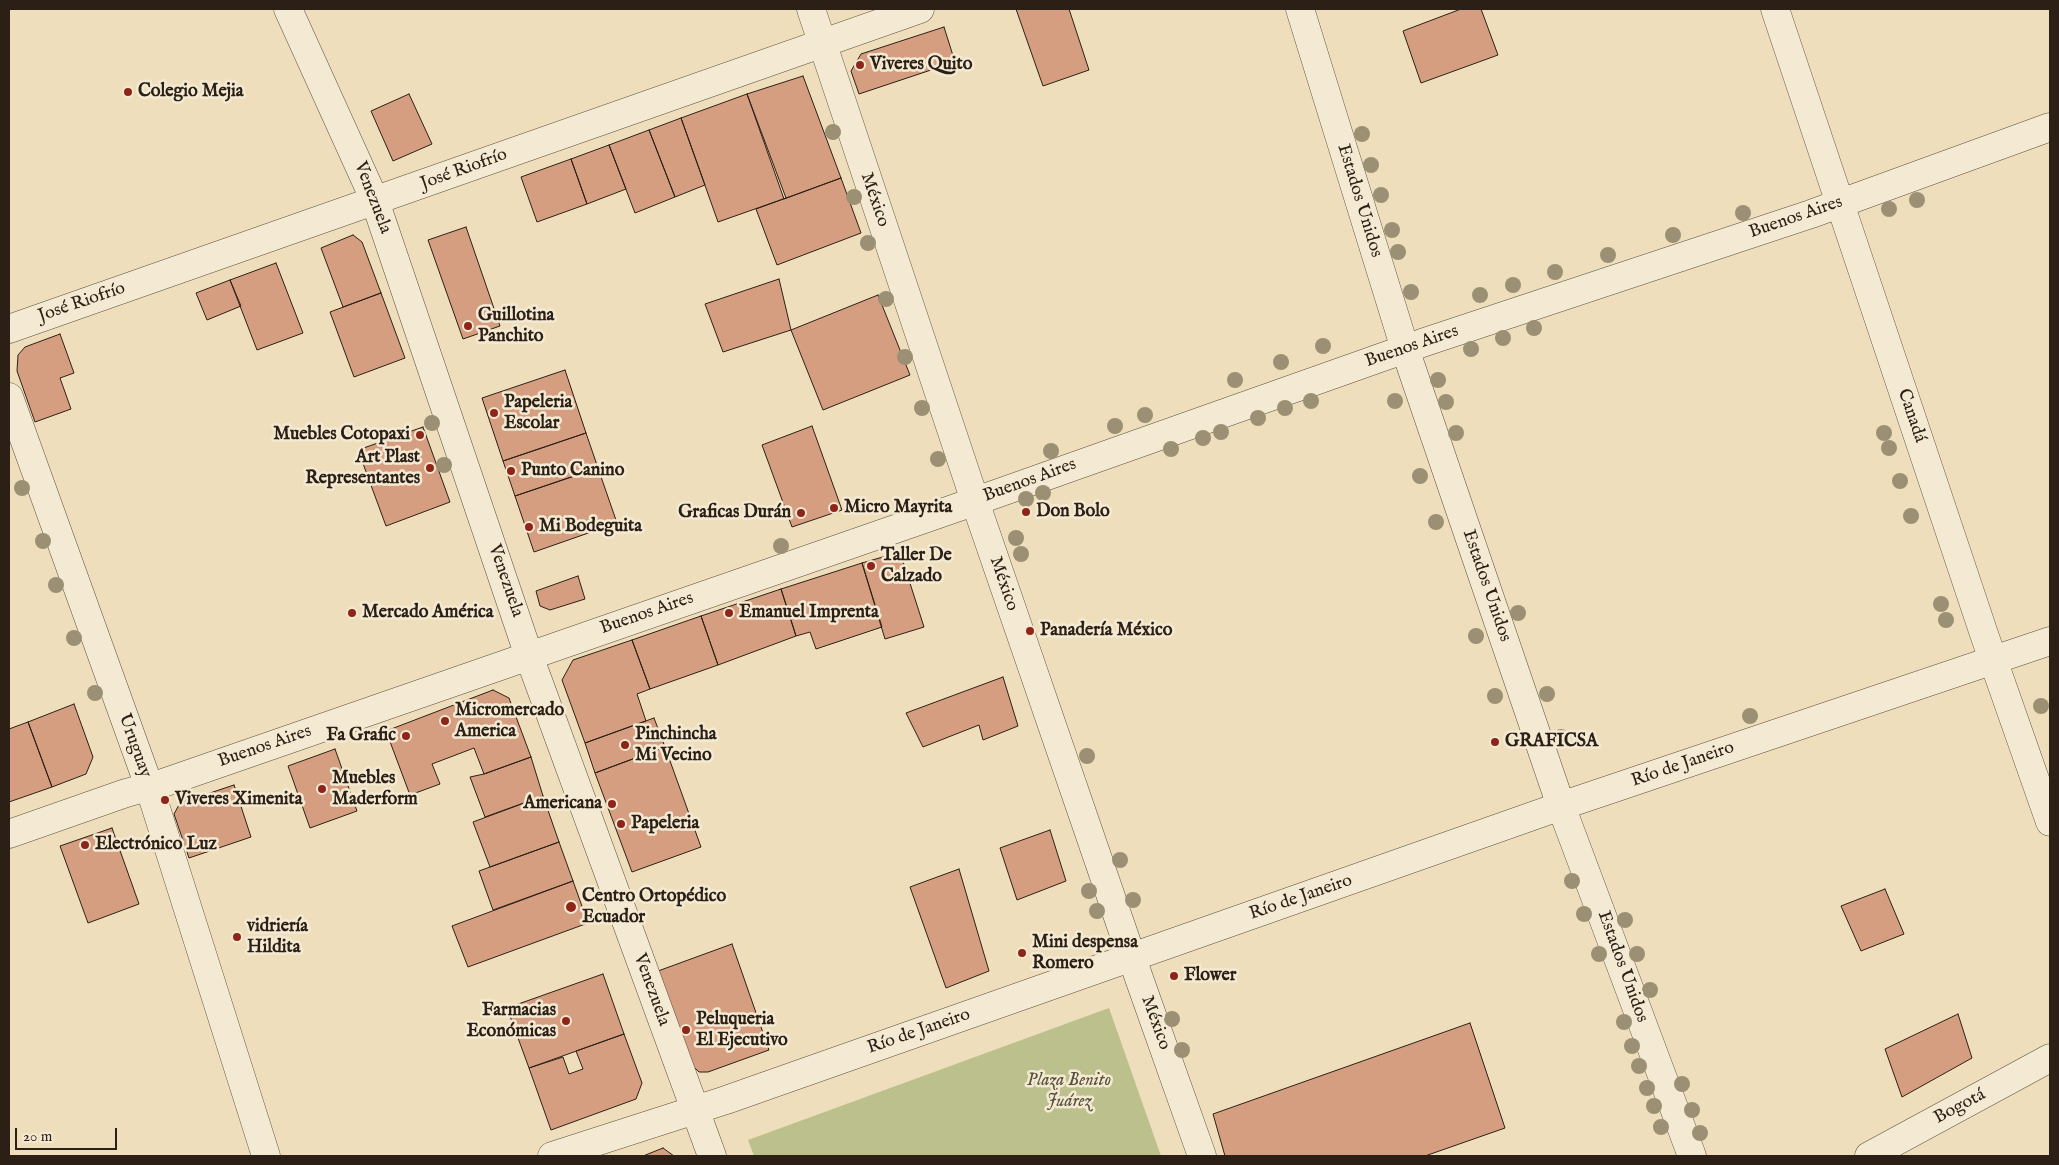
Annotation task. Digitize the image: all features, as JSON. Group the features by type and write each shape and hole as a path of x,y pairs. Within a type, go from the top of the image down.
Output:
{"street":[{"name":"Venezuela","path":"288,9 375,201 529,656 712,1156"},
{"name":"México","path":"812,9 976,501 1132,958 1202,1156"},
{"name":"José Riofrío","path":"9,329 920,9"},
{"name":"Estados Unidos","path":"1300,9 1405,349 1561,806 1692,1156"},
{"name":"Canadá","path":"1775,9 1993,659 2050,822"},
{"name":"Buenos Aires","path":"9,834 149,786 164,783 976,501 1405,349 1840,203 2050,127"},
{"name":"Uruguay","path":"9,396 149,786 266,1156"},
{"name":"Río de Janeiro","path":"552,1156 696,1108 726,1100 1561,806 2050,641"},
{"name":"Bogotá","path":"1869,1156 2050,1058"}],"green space":[{"name":"Plaza Benito Juárez","path":"1109,1008 1161,1156 754,1156 748,1140"}],"building":[{"path":"1016,9 1069,9 1089,70 1043,86"},
{"path":"1461,9 1481,9 1498,55 1421,83 1403,31"},
{"path":"944,27 955,62 859,94 851,71 861,54"},
{"path":"803,76 841,178 784,199 747,94"},
{"path":"409,94 432,144 393,161 371,111"},
{"path":"747,94 786,198 718,222 681,118"},
{"path":"681,118 705,185 675,197 649,130"},
{"path":"649,130 675,197 635,213 609,145"},
{"path":"609,145 626,189 587,204 571,159"},
{"path":"571,159 587,204 537,222 521,177"},
{"path":"841,178 861,233 777,265 756,209"},
{"path":"466,227 500,326 463,339 428,240"},
{"path":"353,235 362,242 381,293 343,307 321,248"},
{"path":"276,263 303,333 257,350 230,280"},
{"path":"779,279 791,330 723,352 705,304"},
{"path":"230,280 241,306 207,320 196,293"},
{"path":"381,293 405,358 354,377 330,312"},
{"path":"878,295 910,375 823,410 791,330"},
{"path":"60,334 74,373 60,378 71,409 35,422 17,371 18,355 25,347"},
{"path":"565,370 586,433 503,461 482,398"},
{"path":"812,426 842,510 792,527 762,445"},
{"path":"423,427 450,502 386,526 358,450"},
{"path":"586,433 598,468 515,496 503,461"},
{"path":"598,468 617,523 534,552 515,496"},
{"path":"900,552 924,627 885,639 862,563"},
{"path":"862,563 882,627 816,649 810,632 796,636 781,589"},
{"path":"578,576 585,599 550,610 540,606 536,591"},
{"path":"781,589 796,636 718,665 701,616"},
{"path":"701,616 718,665 650,689 632,640"},
{"path":"632,640 650,689 637,694 646,721 585,743 562,680 573,660"},
{"path":"1003,677 1018,726 983,740 979,725 923,747 906,713"},
{"path":"493,690 509,698 531,757 484,774 474,748 432,764 440,784 410,795 386,731"},
{"path":"74,704 93,757 86,774 52,787 28,722"},
{"name":"Pinchincha Mi Vecino","path":"654,718 665,747 595,773 585,743"},
{"path":"28,722 52,787 9,802 9,729"},
{"path":"665,747 701,847 632,872 595,773"},
{"name":"Muebles Maderform","path":"335,749 357,811 310,828 288,766"},
{"path":"531,757 543,796 485,817 470,777 484,774"},
{"path":"234,785 251,837 189,858 174,814 180,803"},
{"path":"543,796 559,842 490,867 473,822"},
{"path":"112,828 139,904 88,923 60,846"},
{"path":"1050,830 1066,881 1017,900 1000,848"},
{"path":"559,842 573,881 493,910 479,871"},
{"path":"959,869 989,971 946,988 910,887"},
{"path":"573,881 588,923 468,967 452,926"},
{"path":"1885,889 1904,934 1861,951 1841,906"},
{"path":"732,944 769,1050 708,1072 699,1072 691,1064 658,971"},
{"name":"Farmacias Económicas","path":"603,974 624,1034 529,1068 507,1008"},
{"path":"1958,1014 1972,1058 1902,1097 1885,1049"},
{"path":"1470,1023 1505,1128 1425,1156 1225,1156 1213,1114"},
{"path":"624,1034 642,1083 636,1099 551,1130 529,1068 563,1057 569,1074 583,1069 576,1051"},
{"path":"663,1148 674,1156 643,1156"}],"place":[{"name":"Viveres Quito","path":"860,65"},
{"name":"Colegio Mejia","path":"128,92"},
{"name":"Guillotina Panchito","path":"468,326"},
{"name":"Papeleria Escolar","path":"494,413"},
{"name":"Muebles Cotopaxi","path":"420,435"},
{"name":"Art Plast Representantes","path":"430,468"},
{"name":"Punto Canino","path":"511,471"},
{"name":"Micro Mayrita","path":"834,508"},
{"name":"Don Bolo","path":"1026,512"},
{"name":"Graficas Durán","path":"801,513"},
{"name":"Mi Bodeguita","path":"529,527"},
{"name":"Taller De Calzado","path":"871,566"},
{"name":"Mercado América","path":"352,613"},
{"name":"Emanuel Imprenta","path":"729,613"},
{"name":"Panadería México","path":"1030,631"},
{"name":"Micromercado America","path":"445,721"},
{"name":"Fa Grafic","path":"406,736"},
{"name":"GRAFICSA","path":"1495,742"},
{"name":"Pinchincha Mi Vecino","path":"625,745"},
{"name":"Muebles Maderform","path":"322,789"},
{"name":"Viveres Ximenita","path":"165,800"},
{"name":"Americana","path":"612,804"},
{"name":"Papeleria","path":"621,824"},
{"name":"Electrónico Luz","path":"85,845"},
{"name":"Centro Ortopédico Ecuador","path":"571,907"},
{"name":"vidriería Hildita","path":"237,937"},
{"name":"Mini despensa Romero","path":"1022,953"},
{"name":"Flower","path":"1174,976"},
{"name":"Farmacias Económicas","path":"566,1021"},
{"name":"Peluqueria El Ejecutivo","path":"686,1030"}]}
